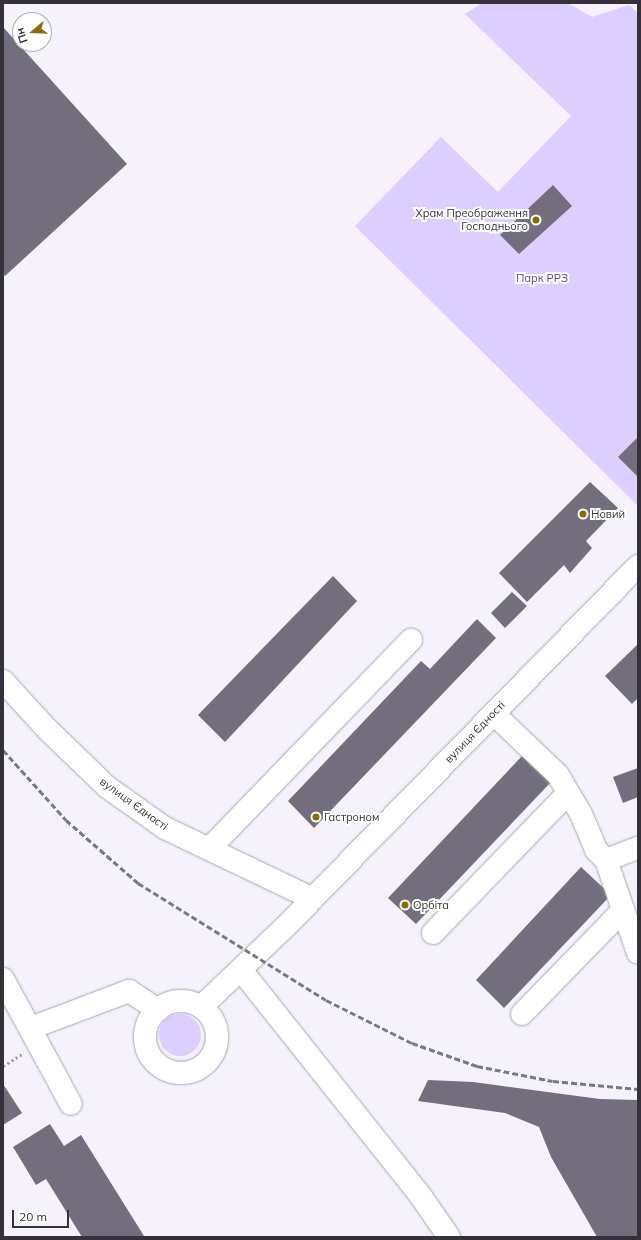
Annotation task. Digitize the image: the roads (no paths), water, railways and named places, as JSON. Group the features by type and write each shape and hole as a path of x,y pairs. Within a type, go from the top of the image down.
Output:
{"street":[{"name":"вулиця Єдності","path":"201,1007 313,899 638,566"},
{"path":"209,849 411,640"},
{"name":"вулиця Єдності","path":"3,681 48,729 107,787 164,828 313,899"},
{"path":"494,714 558,775 596,850 606,860 638,952"},
{"path":"433,933 568,793"},
{"path":"606,860 638,848"},
{"path":"522,1014 623,910"},
{"path":"241,970 420,1194 449,1237"},
{"path":"3,979 71,1104"},
{"path":"31,1028 129,991 158,1010"},
{"path":"186,1001 201,1007 210,1016 215,1027 217,1040 214,1052 206,1064 195,1071 183,1074 171,1072 159,1067 147,1051 144,1038 146,1025 158,1010 174,1002 186,1001"}],"railway":[{"path":"3,750 66,820 138,883 326,1000 412,1043 477,1066 553,1081 638,1089"}],"place":[{"name":"Храм Преображення Господнього","path":"536,220"},
{"name":"Новий","path":"583,514"},
{"name":"Гастроном","path":"316,817"},
{"name":"Орбіта","path":"405,905"}],"park label":[{"name":"Парк РРЗ","path":"542,278"}]}
